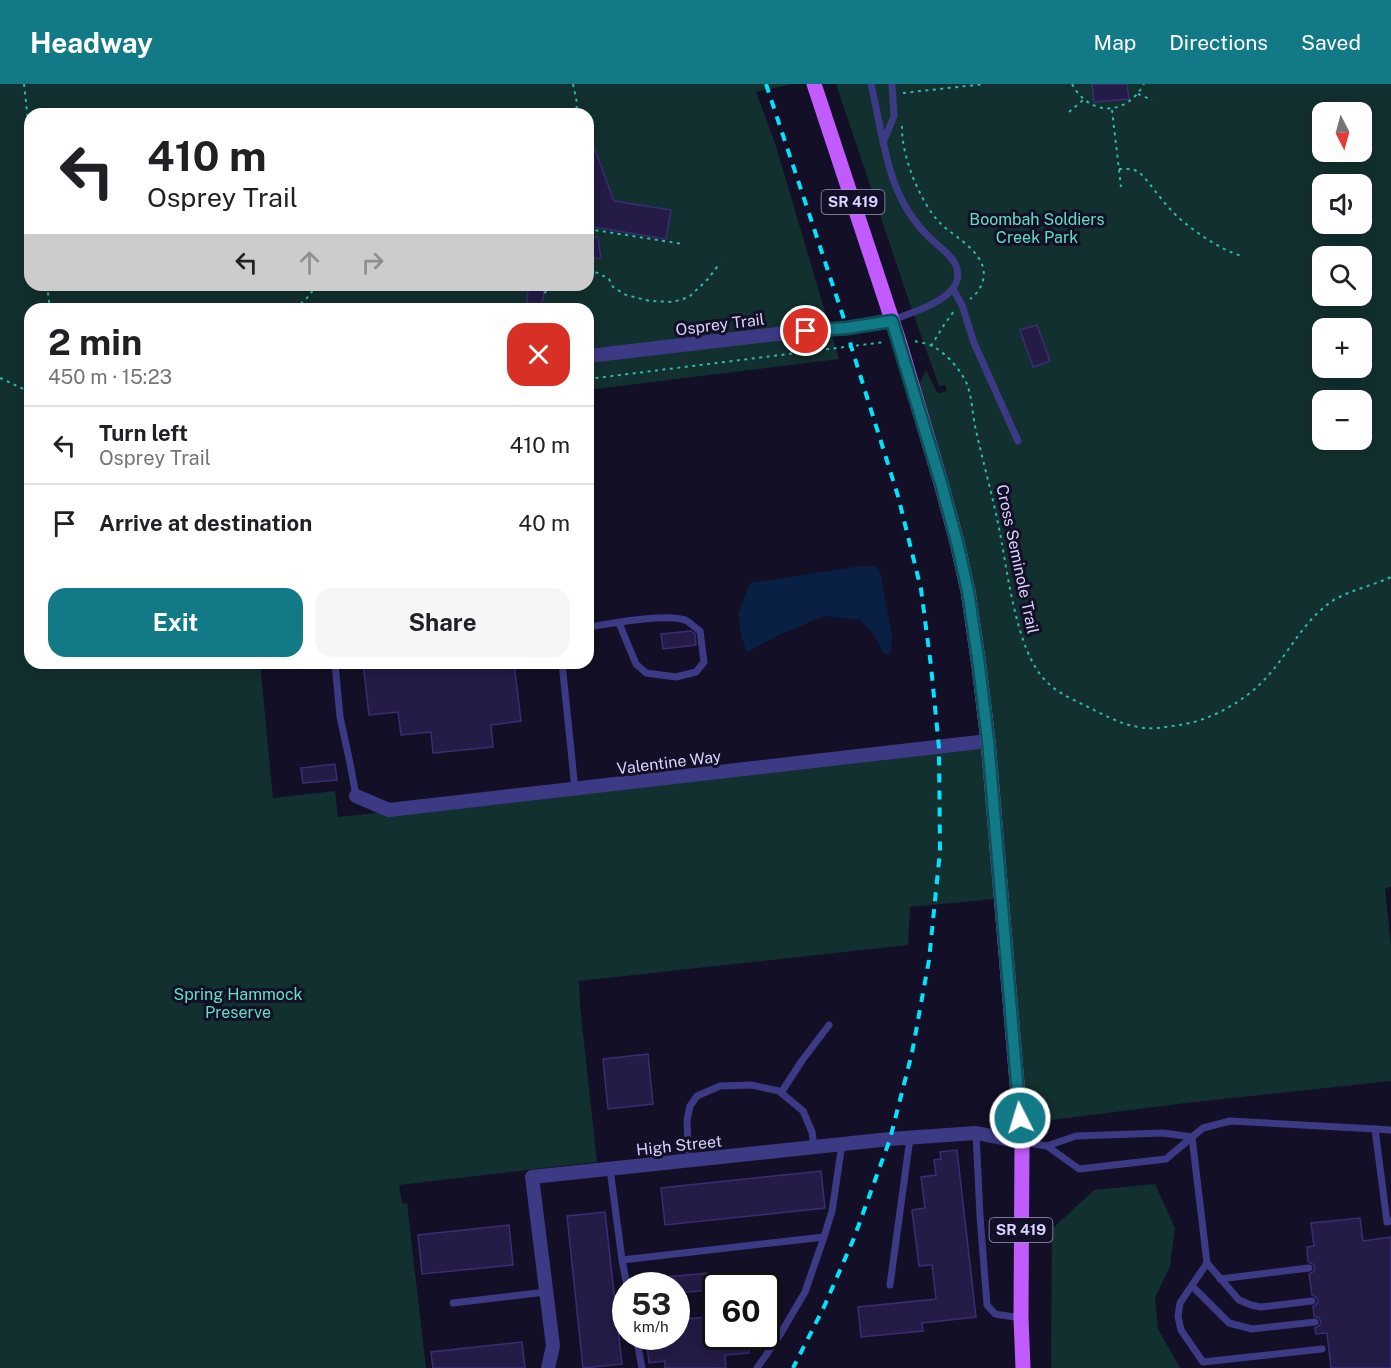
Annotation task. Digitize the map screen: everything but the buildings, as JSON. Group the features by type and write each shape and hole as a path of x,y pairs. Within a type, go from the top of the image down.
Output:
{"main road":[{"name":"SR 419","path":"814,84 892,321 941,483 968,591 988,741 1022,1142 1023,1368"}],"street":[{"name":"Osprey Trail","path":"594,355 847,328 892,321"},
{"name":"Valentine Way","path":"356,796 388,810 988,741"},
{"name":"High Street","path":"548,1368 553,1346 532,1177 842,1144 976,1133 1022,1142"}],"lane":[{"path":"872,84 889,172 906,210 918,226 952,258 956,264 958,277 953,289 943,298 892,321"},
{"path":"883,143 894,116 892,84"},
{"path":"953,289 962,305 974,343 1018,441"},
{"path":"594,626 619,623 671,617 686,620 700,631 704,662 696,672 676,677 646,673 636,664 619,623"},
{"path":"336,669 340,717 356,796"},
{"path":"563,669 575,789"},
{"path":"782,1093 801,1062 829,1025"},
{"path":"691,1160 687,1120 690,1106 697,1096 720,1086 751,1085 779,1091 803,1111 812,1132 814,1147"},
{"path":"1022,1142 1047,1146 1079,1169 1166,1159 1203,1128 1230,1121 1391,1130"},
{"path":"1375,1129 1388,1222 1391,1221"},
{"path":"976,1133 985,1297 987,1305 995,1314 1021,1318"},
{"path":"1047,1146 1076,1136 1163,1133 1192,1137"},
{"path":"1192,1137 1207,1263 1239,1300 1251,1305 1261,1307 1312,1301"},
{"path":"890,1285 910,1138"},
{"path":"757,1368 778,1338 804,1292 832,1211 842,1144"},
{"path":"610,1169 624,1272"},
{"path":"622,1260 824,1237"},
{"path":"1207,1263 1180,1303 1178,1316 1181,1330 1209,1368"},
{"path":"1220,1279 1309,1268"},
{"path":"1192,1286 1229,1323 1243,1328 1315,1322"},
{"path":"453,1303 546,1292"},
{"path":"1203,1362 1322,1349"},
{"path":"639,1350 642,1368"}],"path":[{"path":"24,84 27,108"},
{"path":"573,84 577,108"},
{"path":"901,93 985,84"},
{"path":"1072,84 1083,100 1102,108 1122,106 1131,101 1144,84"},
{"path":"1138,94 1152,100"},
{"path":"1069,112 1083,100"},
{"path":"1112,108 1121,187"},
{"path":"902,123 905,150 920,192 936,217 982,263 984,274 982,284 976,295 970,299"},
{"path":"1119,169 1132,169 1139,172 1174,213 1199,233 1230,252 1242,256"},
{"path":"594,230 683,244"},
{"path":"594,272 609,279 613,287 626,295 650,301 673,302 689,297 708,279 720,263"},
{"path":"301,303 312,291"},
{"path":"932,346 954,311"},
{"name":"Cross Seminole Trail","path":"915,341 932,346 943,353 966,381 1004,547 1015,612 1023,641 1033,664 1045,681 1060,692 1110,718 1138,728 1157,728 1185,724 1213,715 1239,701 1265,680 1304,627 1322,608 1339,596 1391,577"},
{"path":"594,378 885,342"},
{"path":"0,378 24,389"}],"green space":[{"name":"Spring Hammock Preserve","path":"0,84 792,84 756,92 775,143 839,359 594,389 594,303 24,303 24,669 261,669 273,798 335,791 338,817 588,791 981,742 994,899 910,907 908,945 579,981 597,1162 399,1185 402,1204 407,1203 426,1368 0,1368"},
{"name":"Boombah Soldiers Creek Park","path":"836,84 1391,84 1391,887 1385,888 1391,947 1391,1081 1028,1123 995,740 919,384 926,370 937,392 947,391 945,385 939,386"},
{"path":"1155,1184 1175,1228 1170,1266 1155,1298 1158,1329 1180,1368 1051,1368 1052,1229 1094,1190"}],"water":[{"path":"861,566 875,566 880,571 892,636 891,653 883,653 875,636 860,620 824,616 781,634 747,652 742,639 738,614 750,583"}],"railway":[{"path":"766,84 847,328 898,496 921,589 939,748 940,851 929,960 912,1053 890,1139 854,1238 824,1307 793,1368"}],"route":[{"path":"806,331 892,321 941,483 968,591 979,666 988,741 1020,1118"}]}
